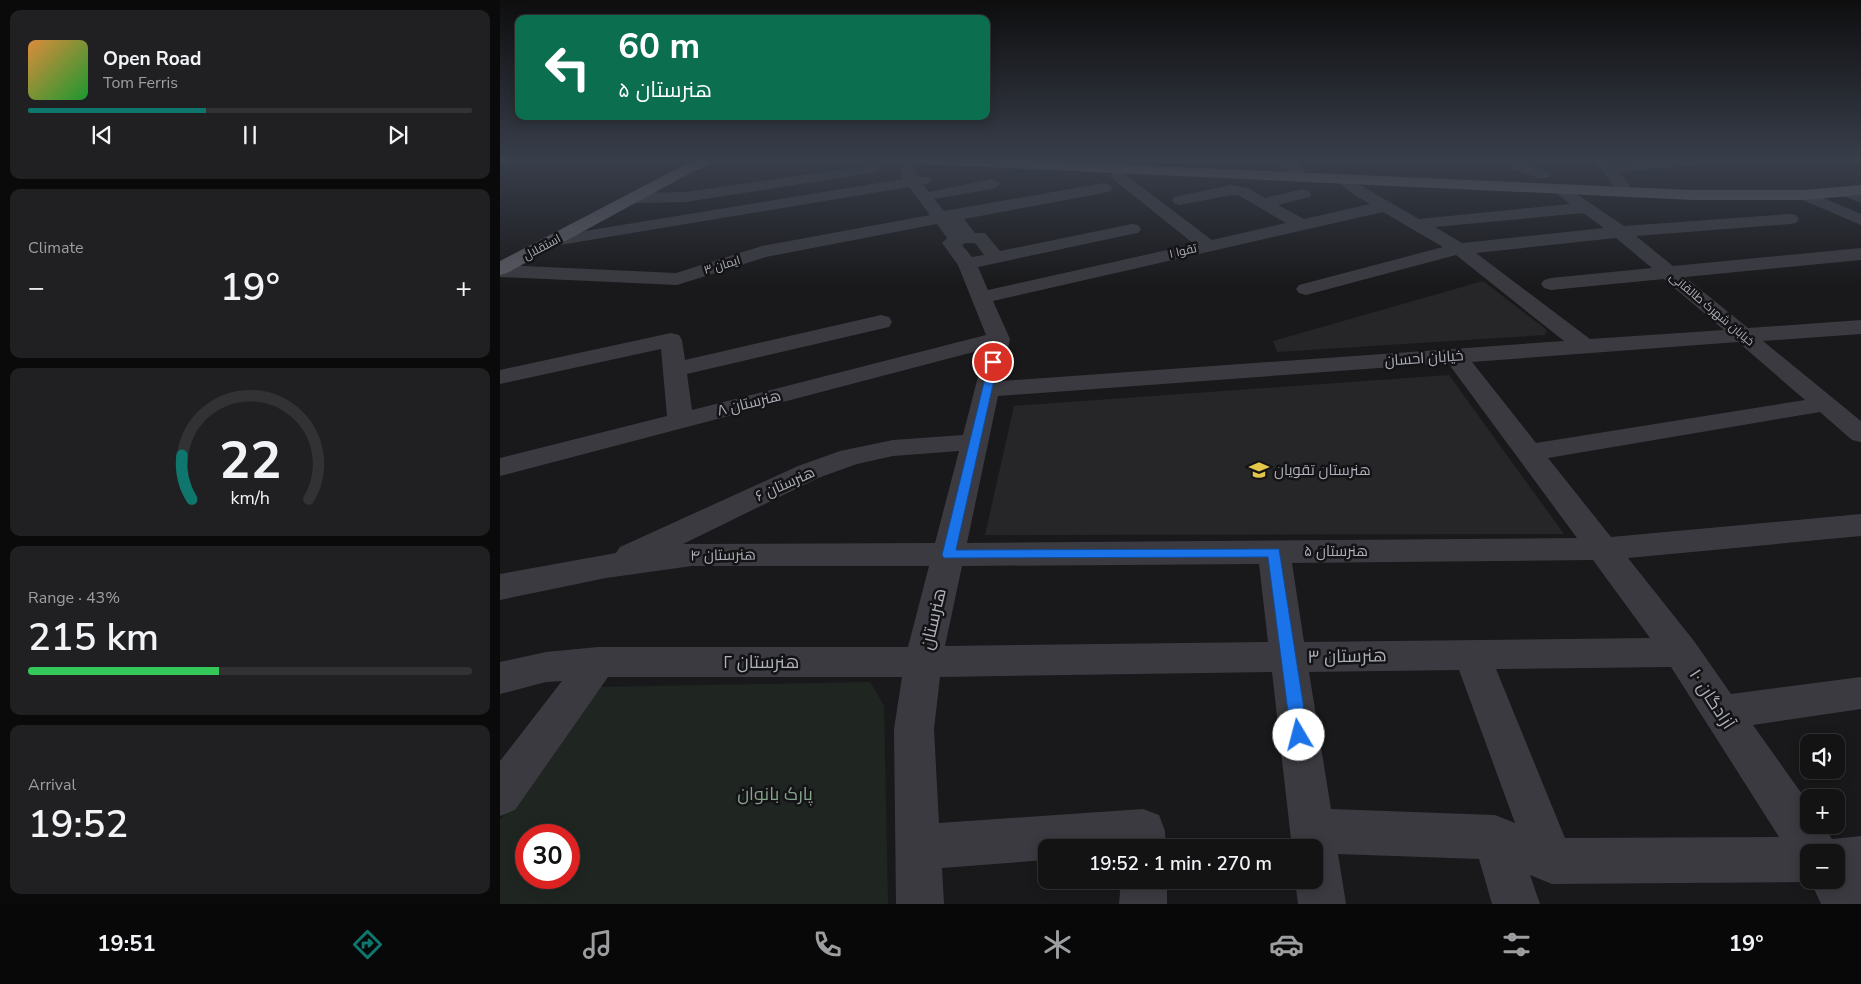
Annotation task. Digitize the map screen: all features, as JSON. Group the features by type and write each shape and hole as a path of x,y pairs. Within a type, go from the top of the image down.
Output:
{"main road":[{"name":"استقلال","path":"500,270 628,201"}],"street":[{"path":"554,240 796,201"},
{"path":"934,201 965,240"},
{"path":"939,201 947,217"},
{"name":"ایمان ۳","path":"500,270 676,279 762,252 1033,201"},
{"path":"1150,201 1207,245"},
{"path":"1259,201 1301,225"},
{"path":"1264,204 1275,201"},
{"path":"1377,201 1459,250 1586,347"},
{"name":"خیابان شهرک طالقانی","path":"1576,201 1620,232 1861,434"},
{"path":"1818,201 1861,220"},
{"name":"تقوا ۱","path":"981,298 1385,206"},
{"path":"1416,224 1586,208"},
{"path":"1306,289 1459,250 1620,232 1790,219"},
{"path":"967,264 1132,229"},
{"path":"996,258 979,237 951,243 967,264 999,339"},
{"path":"1551,284 1670,274 1861,254"},
{"path":"674,370 881,322"},
{"name":"خیابان احسان","path":"987,389 1861,327"},
{"name":"هنرستان","path":"920,904 914,729 923,662 999,339"},
{"name":"هنرستان ۸","path":"500,467 999,339"},
{"path":"500,377 672,340 680,421"},
{"name":"آزادگان ۱۰","path":"1456,356 1681,652 1810,844"},
{"path":"1530,453 1825,404"},
{"name":"هنرستان ۶","path":"606,566 808,472 850,457 893,448 975,442"},
{"name":"هنرستان ۵","path":"948,555 1603,549 1861,524"},
{"path":"1274,552 1312,839"},
{"name":"هنرستان ۴","path":"500,587 606,566 692,554 948,555"},
{"name":"هنرستان ۳","path":"923,662 1681,652"},
{"path":"1472,655 1552,861"},
{"path":"500,794 598,662"},
{"name":"هنرستان ۲","path":"500,678 546,667 598,662 923,662"},
{"path":"1721,712 1861,693"},
{"path":"918,847 1143,831 1143,839"},
{"path":"1495,838 1516,904"},
{"path":"1323,866 1495,838 1552,861 1800,860"},
{"path":"1845,860 1861,859"},
{"path":"1143,904 1144,889"},
{"path":"1839,889 1848,904"}],"shaded area":[{"path":"1483,281 1547,330 1545,335 1277,352 1273,341"},
{"name":"هنرستان تقویان","path":"1449,375 1564,534 985,535 1014,406"}],"green space":[{"name":"پارک بانوان","path":"870,682 884,706 888,904 500,904 500,820 598,687"}],"place":[{"name":"هنرستان تقویان","path":"1259,470"}],"route":[{"path":"993,362 948,555 1274,552 1299,735"}]}
